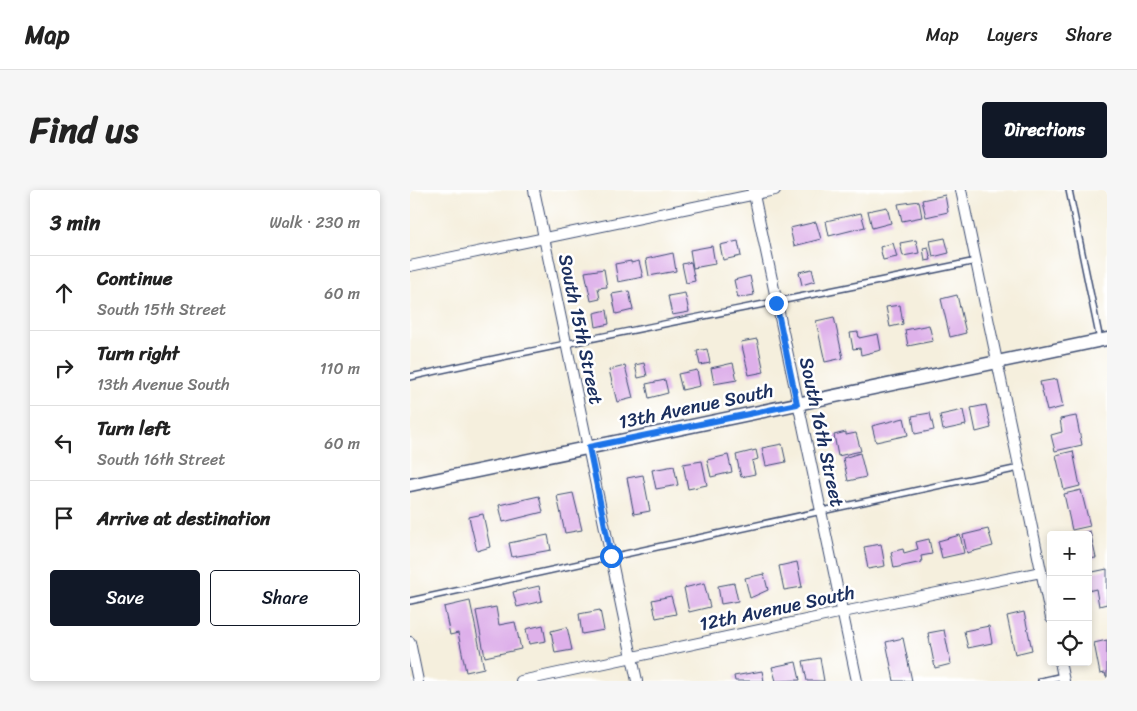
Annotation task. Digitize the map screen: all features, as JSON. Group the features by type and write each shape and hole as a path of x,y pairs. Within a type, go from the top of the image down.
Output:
{"street":[{"name":"South 15th Street","path":"534,190 637,681"},
{"path":"410,266 753,192 775,190"},
{"path":"961,190 1047,600"},
{"name":"South 16th Street","path":"753,192 857,681"},
{"name":"13th Avenue South","path":"410,485 1104,339"},
{"name":"12th Avenue South","path":"521,681 1041,572"},
{"path":"410,642 418,681"},
{"path":"1061,666 1063,679"}],"lane":[{"path":"1069,190 1104,339"},
{"path":"410,377 566,342 776,303 976,261"},
{"path":"410,601 1019,468"},
{"path":"1041,681 1063,679"}],"building":[{"path":"945,195 948,212 926,217 922,200"},
{"path":"919,201 922,217 902,221 898,204"},
{"path":"887,207 891,223 872,228 868,211"},
{"path":"861,213 865,227 829,236 826,221"},
{"path":"816,222 821,239 794,246 790,228"},
{"path":"945,238 949,253 933,257 930,241"},
{"path":"916,240 919,253 903,256 900,243"},
{"path":"738,241 741,256 723,260 720,245"},
{"path":"893,243 897,257 883,260 880,247"},
{"path":"712,246 715,264 693,268 690,250"},
{"path":"928,247 931,260 925,261 923,248"},
{"path":"673,253 676,271 649,276 646,259"},
{"path":"631,261 631,263 639,261 643,277 618,282 615,264"},
{"path":"691,262 695,281 686,283 682,264"},
{"path":"604,269 607,287 598,288 600,299 591,301 585,272"},
{"path":"812,269 815,281 802,285 799,272"},
{"path":"750,276 754,295 738,298 734,280"},
{"path":"629,291 633,310 616,314 612,294"},
{"path":"685,293 689,312 672,315 668,296"},
{"path":"957,295 966,333 950,337 941,299"},
{"path":"900,305 903,324 890,327 886,307"},
{"path":"607,310 609,324 596,327 594,313"},
{"path":"834,317 843,358 825,362 816,321"},
{"path":"929,325 933,341 908,346 905,330"},
{"path":"858,332 859,338 878,334 881,350 861,355 860,348 853,349 850,333"},
{"path":"757,339 764,372 749,375 741,342"},
{"path":"707,349 710,363 700,365 697,351"},
{"path":"644,363 647,376 638,378 635,365"},
{"path":"733,363 737,380 714,384 711,368"},
{"path":"625,366 633,398 617,402 609,370"},
{"path":"697,370 700,386 682,390 678,374"},
{"path":"1057,379 1063,407 1047,411 1040,382"},
{"path":"665,380 668,393 649,398 646,384"},
{"path":"986,405 991,428 976,432 971,408"},
{"path":"963,410 966,425 943,430 940,415"},
{"path":"930,413 934,430 915,434 912,416"},
{"path":"1076,416 1082,445 1055,451 1051,435 1062,432 1060,419"},
{"path":"904,418 908,435 876,442 872,426"},
{"path":"846,432 846,435 856,433 861,451 838,456 834,435"},
{"path":"782,444 786,462 766,466 762,448"},
{"path":"756,450 758,459 752,461 755,474 741,477 736,455"},
{"path":"1073,451 1080,486 1064,490 1056,455"},
{"path":"860,453 866,477 848,481 843,458"},
{"path":"728,455 732,472 711,477 707,460"},
{"path":"702,461 707,485 688,489 683,464"},
{"path":"674,466 678,485 656,489 652,470"},
{"path":"643,475 650,511 634,514 627,478"},
{"path":"1081,490 1090,526 1072,530 1064,494"},
{"path":"573,493 582,530 565,533 557,496"},
{"path":"539,496 543,512 503,522 499,505"},
{"path":"483,514 490,547 477,551 469,517"},
{"path":"988,529 993,546 967,553 963,535"},
{"path":"548,535 551,550 512,557 509,543"},
{"path":"960,535 964,553 942,558 938,541"},
{"path":"929,539 932,554 921,556 922,562 894,568 891,552 903,549 904,553 918,549 916,542"},
{"path":"1092,540 1096,558 1092,558"},
{"path":"881,544 885,566 868,569 864,547"},
{"path":"797,562 802,587 784,590 779,566"},
{"path":"1107,569 1107,604 1099,606 1096,589 1092,590 1092,572"},
{"path":"764,574 768,590 750,598 745,578"},
{"path":"704,583 710,607 689,612 684,588"},
{"path":"734,583 738,601 721,604 718,586"},
{"path":"539,586 542,601 517,607 513,592"},
{"path":"671,596 676,614 656,618 652,600"},
{"path":"470,601 484,668 466,672 458,633 450,635 444,607"},
{"path":"496,607 499,625 515,622 521,649 485,657 476,611"},
{"path":"600,610 604,630 582,634 579,614"},
{"path":"1024,612 1032,650 1015,654 1007,616"},
{"path":"543,625 546,641 529,644 526,629"},
{"path":"989,626 992,643 968,648 964,631"},
{"path":"567,627 572,650 555,653 551,631"},
{"path":"944,630 951,664 935,668 928,633"},
{"path":"903,638 912,681 894,681 886,642"},
{"path":"1107,640 1106,677 1105,673 1100,674 1094,643"},
{"path":"820,658 824,681 807,681 803,661"},
{"path":"796,662 800,680 776,681 772,667"},
{"path":"762,671 764,681 735,681 734,676"}],"route":[{"path":"611,556 589,447 797,404 776,303"}]}
